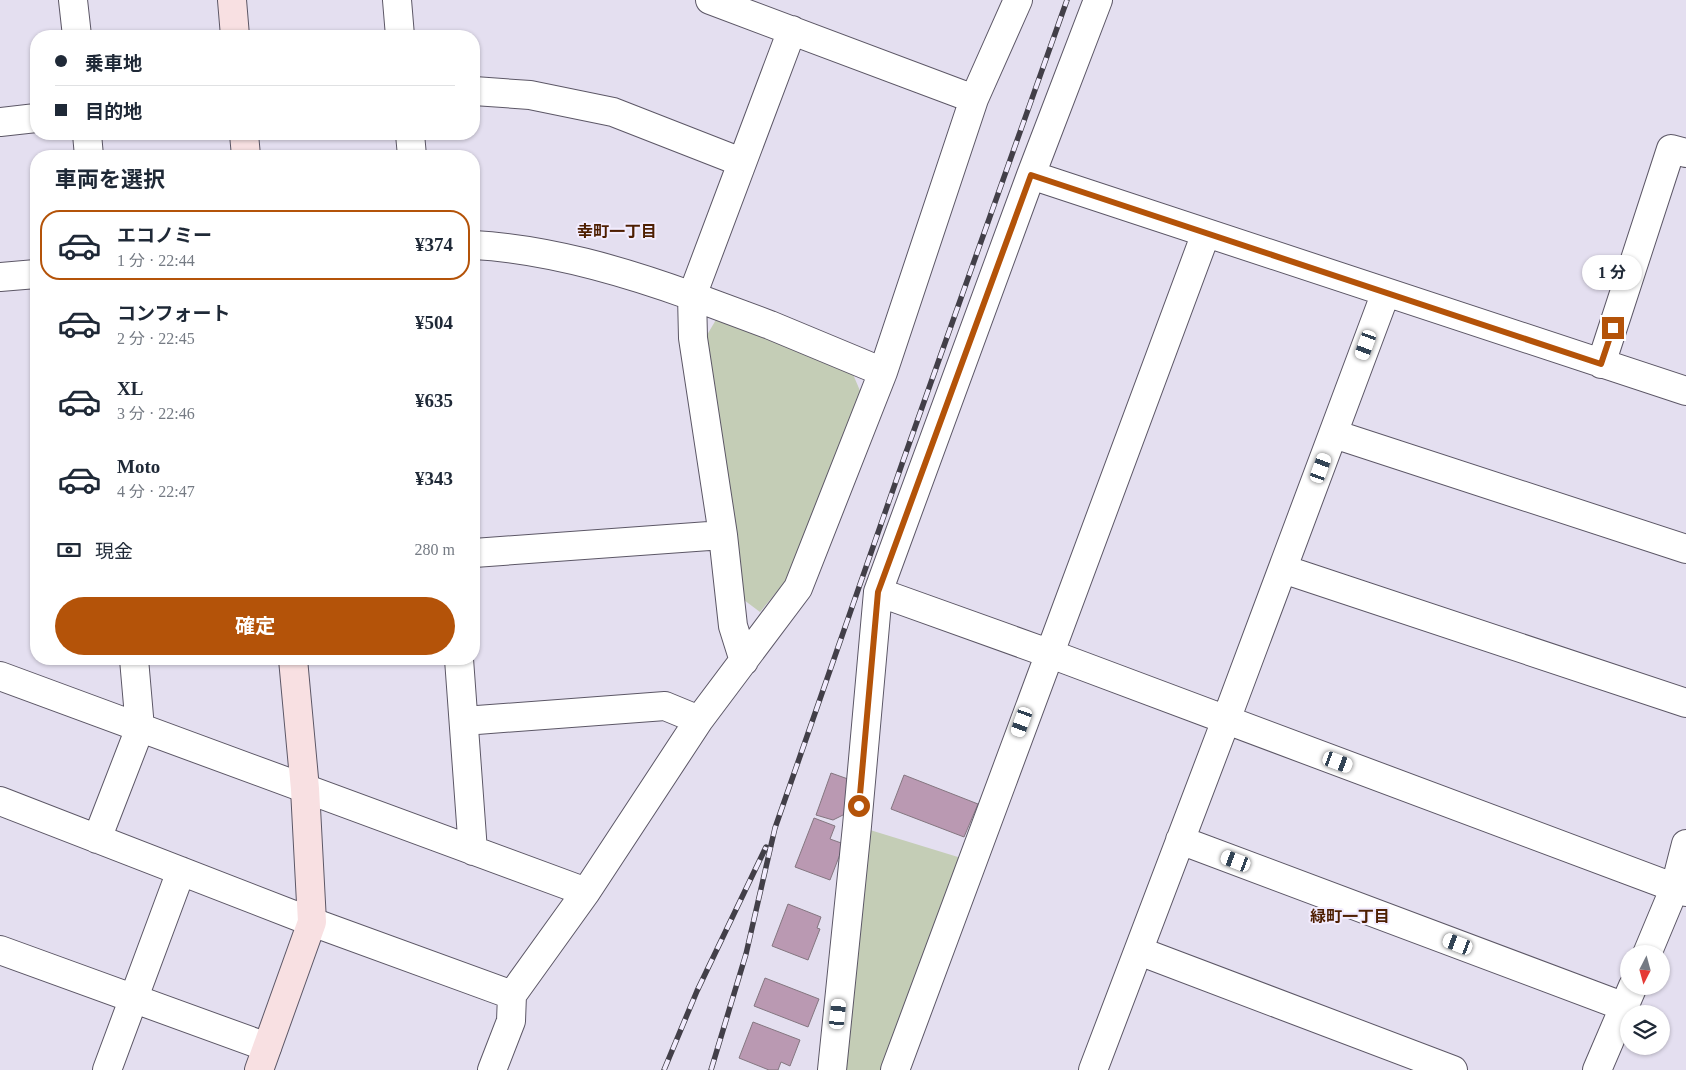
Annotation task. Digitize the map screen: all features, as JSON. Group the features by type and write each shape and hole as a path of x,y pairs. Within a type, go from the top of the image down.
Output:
{"street":[{"path":"73,0 76,30"},
{"path":"232,0 234,30"},
{"path":"397,0 400,30"},
{"path":"710,0 974,100"},
{"path":"492,1070 512,1021 512,995 586,892 699,720 798,588 882,372 974,100 1018,0"},
{"path":"832,1070 857,826 878,592 1031,175 1098,0"},
{"path":"744,661 733,626 723,535 693,338 692,296 792,30"},
{"path":"480,91 530,95 612,112 741,162"},
{"path":"0,122 30,119"},
{"path":"1601,364 1671,148 1686,153"},
{"path":"1031,175 1686,391"},
{"path":"895,1070 1048,653 1206,233"},
{"path":"480,246 504,247 598,266 650,281 770,325 882,372"},
{"path":"0,277 30,274"},
{"path":"1100,1068 1180,840 1386,292"},
{"path":"1334,434 1686,549"},
{"path":"480,553 723,535"},
{"path":"1283,569 1686,703"},
{"path":"878,592 1048,653 1680,889"},
{"path":"97,839 140,728 135,665"},
{"path":"0,950 133,999 263,1059 312,922 305,788 293,665"},
{"path":"459,665 473,851"},
{"path":"0,676 586,892"},
{"path":"464,721 665,706 699,720"},
{"path":"0,801 312,922 512,995"},
{"path":"1180,840 1629,997 1597,1070"},
{"path":"1652,945 1680,889 1686,844"},
{"path":"107,1070 182,871"},
{"path":"1140,951 1453,1070"}],"green space":[{"path":"717,318 852,372 861,393 789,577 760,612 740,597 707,335"},
{"path":"857,826 971,861 895,1070 832,1070"}],"building":[{"path":"831,773 848,779 845,814 833,820 816,815"},
{"path":"904,775 978,804 964,837 891,809"},
{"path":"814,818 835,826 830,839 844,844 830,880 795,867"},
{"path":"788,904 821,917 817,928 820,929 808,960 772,946"},
{"path":"765,978 819,999 808,1027 754,1006"},
{"path":"753,1022 800,1040 790,1066 781,1062 778,1070 769,1070 739,1058"}],"railway":[{"path":"711,1070 746,954 775,828 1067,0"},
{"path":"664,1070 697,991 766,847"}],"district":[{"name":"幸町一丁目","path":"617,231"},
{"name":"緑町一丁目","path":"1350,916"}],"route":[{"path":"859,806 878,592 1031,175 1601,364 1613,328"}]}
